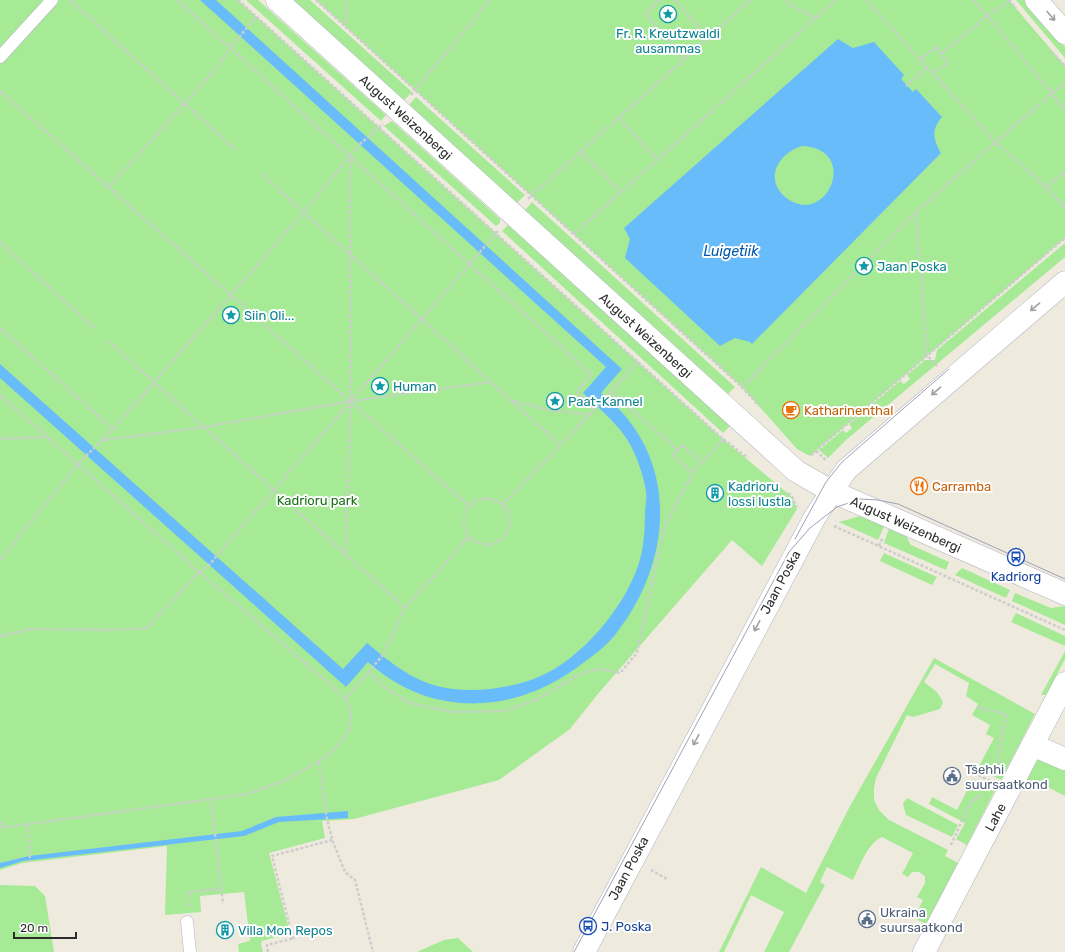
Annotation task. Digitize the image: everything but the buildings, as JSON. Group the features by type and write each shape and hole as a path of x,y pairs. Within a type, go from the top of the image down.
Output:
{"street":[{"name":"August Weizenbergi","path":"277,0 796,471 831,491 1065,594"},
{"path":"1036,0 1065,33"},
{"name":"Jaan Poska","path":"584,952 815,517 846,470 949,379 1065,282"},
{"name":"Lahe","path":"924,952 1065,683"},
{"path":"1032,745 1065,759"}],"lane":[{"path":"0,57 52,0"},
{"path":"187,922 190,952"}],"path":[{"path":"70,0 237,151"},
{"path":"177,0 591,374 577,392 594,410"},
{"path":"238,0 723,439 752,462"},
{"path":"316,0 742,387 762,409"},
{"path":"397,108 416,91 490,0"},
{"path":"675,0 708,38"},
{"path":"512,213 750,0"},
{"path":"787,0 790,5 816,18"},
{"path":"574,234 836,0"},
{"path":"866,0 934,73 995,142 1046,187 1065,208"},
{"path":"974,0 1065,109"},
{"path":"658,1 645,13 685,59"},
{"path":"941,54 987,16 1009,1"},
{"path":"108,188 218,68 230,48 256,17"},
{"path":"922,60 935,47 948,62 934,73"},
{"path":"906,86 928,67"},
{"path":"724,405 916,212 1065,82"},
{"path":"0,91 469,506"},
{"path":"619,118 657,159"},
{"path":"0,560 78,464 113,429 304,212 367,137"},
{"path":"581,152 621,192"},
{"path":"345,553 351,402 352,255 350,157"},
{"path":"1046,187 1065,172"},
{"path":"263,175 559,444"},
{"path":"916,212 927,355 949,379"},
{"path":"810,456 1065,238"},
{"path":"0,242 96,330"},
{"path":"0,636 31,628 112,630 147,628 199,572 209,565 486,246"},
{"path":"0,328 113,429"},
{"path":"108,340 405,608"},
{"path":"503,505 559,444 612,392 638,361"},
{"path":"102,440 205,428 351,402 492,382"},
{"path":"612,392 678,450"},
{"path":"0,395 199,572 346,699 351,714 350,730 339,745 319,762 288,779 248,794 0,828"},
{"path":"512,401 589,415"},
{"path":"368,672 387,689 410,703 453,712 504,711 536,700 582,673 600,669 620,673 637,654 664,527 693,473 740,420"},
{"path":"0,440 47,437"},
{"path":"693,473 673,455 682,445 702,463"},
{"path":"816,451 826,460"},
{"path":"786,492 792,497 797,508"},
{"path":"487,499 498,501 503,505 507,510 510,521 505,537 490,545 479,544 470,537 466,533 463,522 469,506 475,502 487,499"},
{"path":"840,528 1065,630"},
{"path":"346,699 382,656 405,608 470,537"},
{"path":"976,707 1005,714 1006,718 1000,742 998,769"},
{"path":"319,762 326,820 332,840 346,872 354,880 373,952"},
{"path":"990,787 993,783"},
{"path":"951,844 970,803 980,795 986,793"},
{"path":"211,799 217,839 223,904"},
{"path":"0,823 6,827"},
{"path":"28,824 30,862"},
{"path":"268,952 267,945 294,938 272,856 332,840"},
{"path":"645,867 667,879"},
{"path":"187,922 188,892 221,889"}],"green space":[{"name":"Kadrioru park","path":"0,0 238,0 723,439 792,497 797,509 762,566 732,540 597,695 570,729 499,780 354,819 322,821 325,838 269,853 290,933 262,941 261,944 263,952 239,952 238,944 250,941 244,892 200,896 201,912 165,915 167,846 22,863 0,870"},
{"path":"246,0 258,0 386,115 381,121"},
{"path":"293,0 310,0 412,92 404,100"},
{"path":"316,0 1009,0 1065,66 1065,238 810,456 797,449 742,387"},
{"path":"1016,0 1025,0 1065,47 1065,58"},
{"path":"416,97 525,195 517,203 409,105"},
{"path":"392,121 500,219 500,223 496,226 384,126"},
{"path":"532,202 735,387 728,394 525,210"},
{"path":"508,225 730,426 723,433 502,231"},
{"path":"1065,243 1065,257 846,440 828,458 819,450 843,430 846,433 852,428 849,424 900,381 904,384 910,379 907,375 925,360 935,360 937,350"},
{"path":"860,516 869,516 885,524 878,540 839,522"},
{"path":"890,526 906,536 911,545 949,562 946,570 884,543"},
{"path":"884,553 937,577 932,585 880,561"},
{"path":"962,568 1010,590 1006,598 955,575"},
{"path":"1015,593 1051,608 1065,606 1065,625 1012,601"},
{"path":"1016,613 1065,636 1065,646 1011,622"},
{"path":"1065,651 1065,659 1046,695 1041,695"},
{"path":"934,658 1035,714 1001,780 978,768 994,738 986,734 990,725 972,715 978,704 966,696 969,683 935,664 924,682 937,692 943,702 940,709 913,717 907,715 876,778 874,800 879,810 889,820 948,850 945,856 958,863 926,924 914,918 923,900 917,897 925,883 925,876 919,872 912,872 908,877 902,874 913,853 882,837 877,840 868,850 853,880 827,867 820,882 825,885 789,952 764,952 784,912 751,895 724,952 719,952 761,867 806,893 849,808"},
{"path":"1040,754 1065,765 1065,796 1040,783 1030,782 1028,785 1025,784"},
{"path":"973,779 995,790 967,845 956,839 965,823 929,804 932,797 957,810"},
{"path":"907,798 958,825 952,837 906,815 903,804"},
{"path":"0,885 35,886 45,896 54,952 0,952"},
{"path":"458,938 473,952 417,952 444,940"}],"water":[{"path":"200,0 216,0 622,369 601,393 627,418 645,447 656,477 660,510 658,542 649,575 635,606 615,635 596,654 557,680 530,693 503,701 474,703 446,701 419,694 393,681 368,662 346,687 0,378 0,364 343,669 367,643 401,670 430,684 441,687 467,690 481,690 509,686 547,673 562,664 577,652 605,623 627,590 635,573 642,551 645,530 646,492 644,480 638,463 627,439 616,425 583,393 606,367"},
{"name":"Luigetiik","path":"838,39 853,48 874,42 904,75 901,79 913,92 916,89 942,117 936,126 934,135 941,153 752,344 750,342 735,338 720,346 625,258 630,239 624,228","holes":["802,146 820,151 831,160 834,173 831,186 823,197 812,204 798,204 783,195 775,180 775,173 782,159 794,149"]},
{"path":"348,811 348,818 279,822 244,836 23,861 0,868 0,863 29,856 242,831 276,817"}],"tram line":[{"path":"795,539 826,482 842,462 949,369"},
{"path":"574,952 789,552 810,528 837,507 860,499 878,500 898,504 1065,579"}],"place":[{"name":"Fr. R. Kreutzwaldi ausammas","path":"668,14"},
{"name":"Jaan Poska","path":"864,266"},
{"name":"Siin Oli...","path":"231,315"},
{"name":"Human","path":"380,386"},
{"name":"Paat-Kannel","path":"555,401"},
{"name":"Katharinenthal","path":"791,410"},
{"name":"Carramba","path":"919,486"},
{"name":"Kadrioru lossi lustla","path":"715,493"},
{"name":"Kadriorg","path":"1016,557"},
{"name":"Tšehhi suursaatkond","path":"952,776"},
{"name":"Ukraina suursaatkond","path":"867,919"},
{"name":"J. Poska","path":"588,926"},
{"name":"Villa Mon Repos","path":"225,930"}]}
